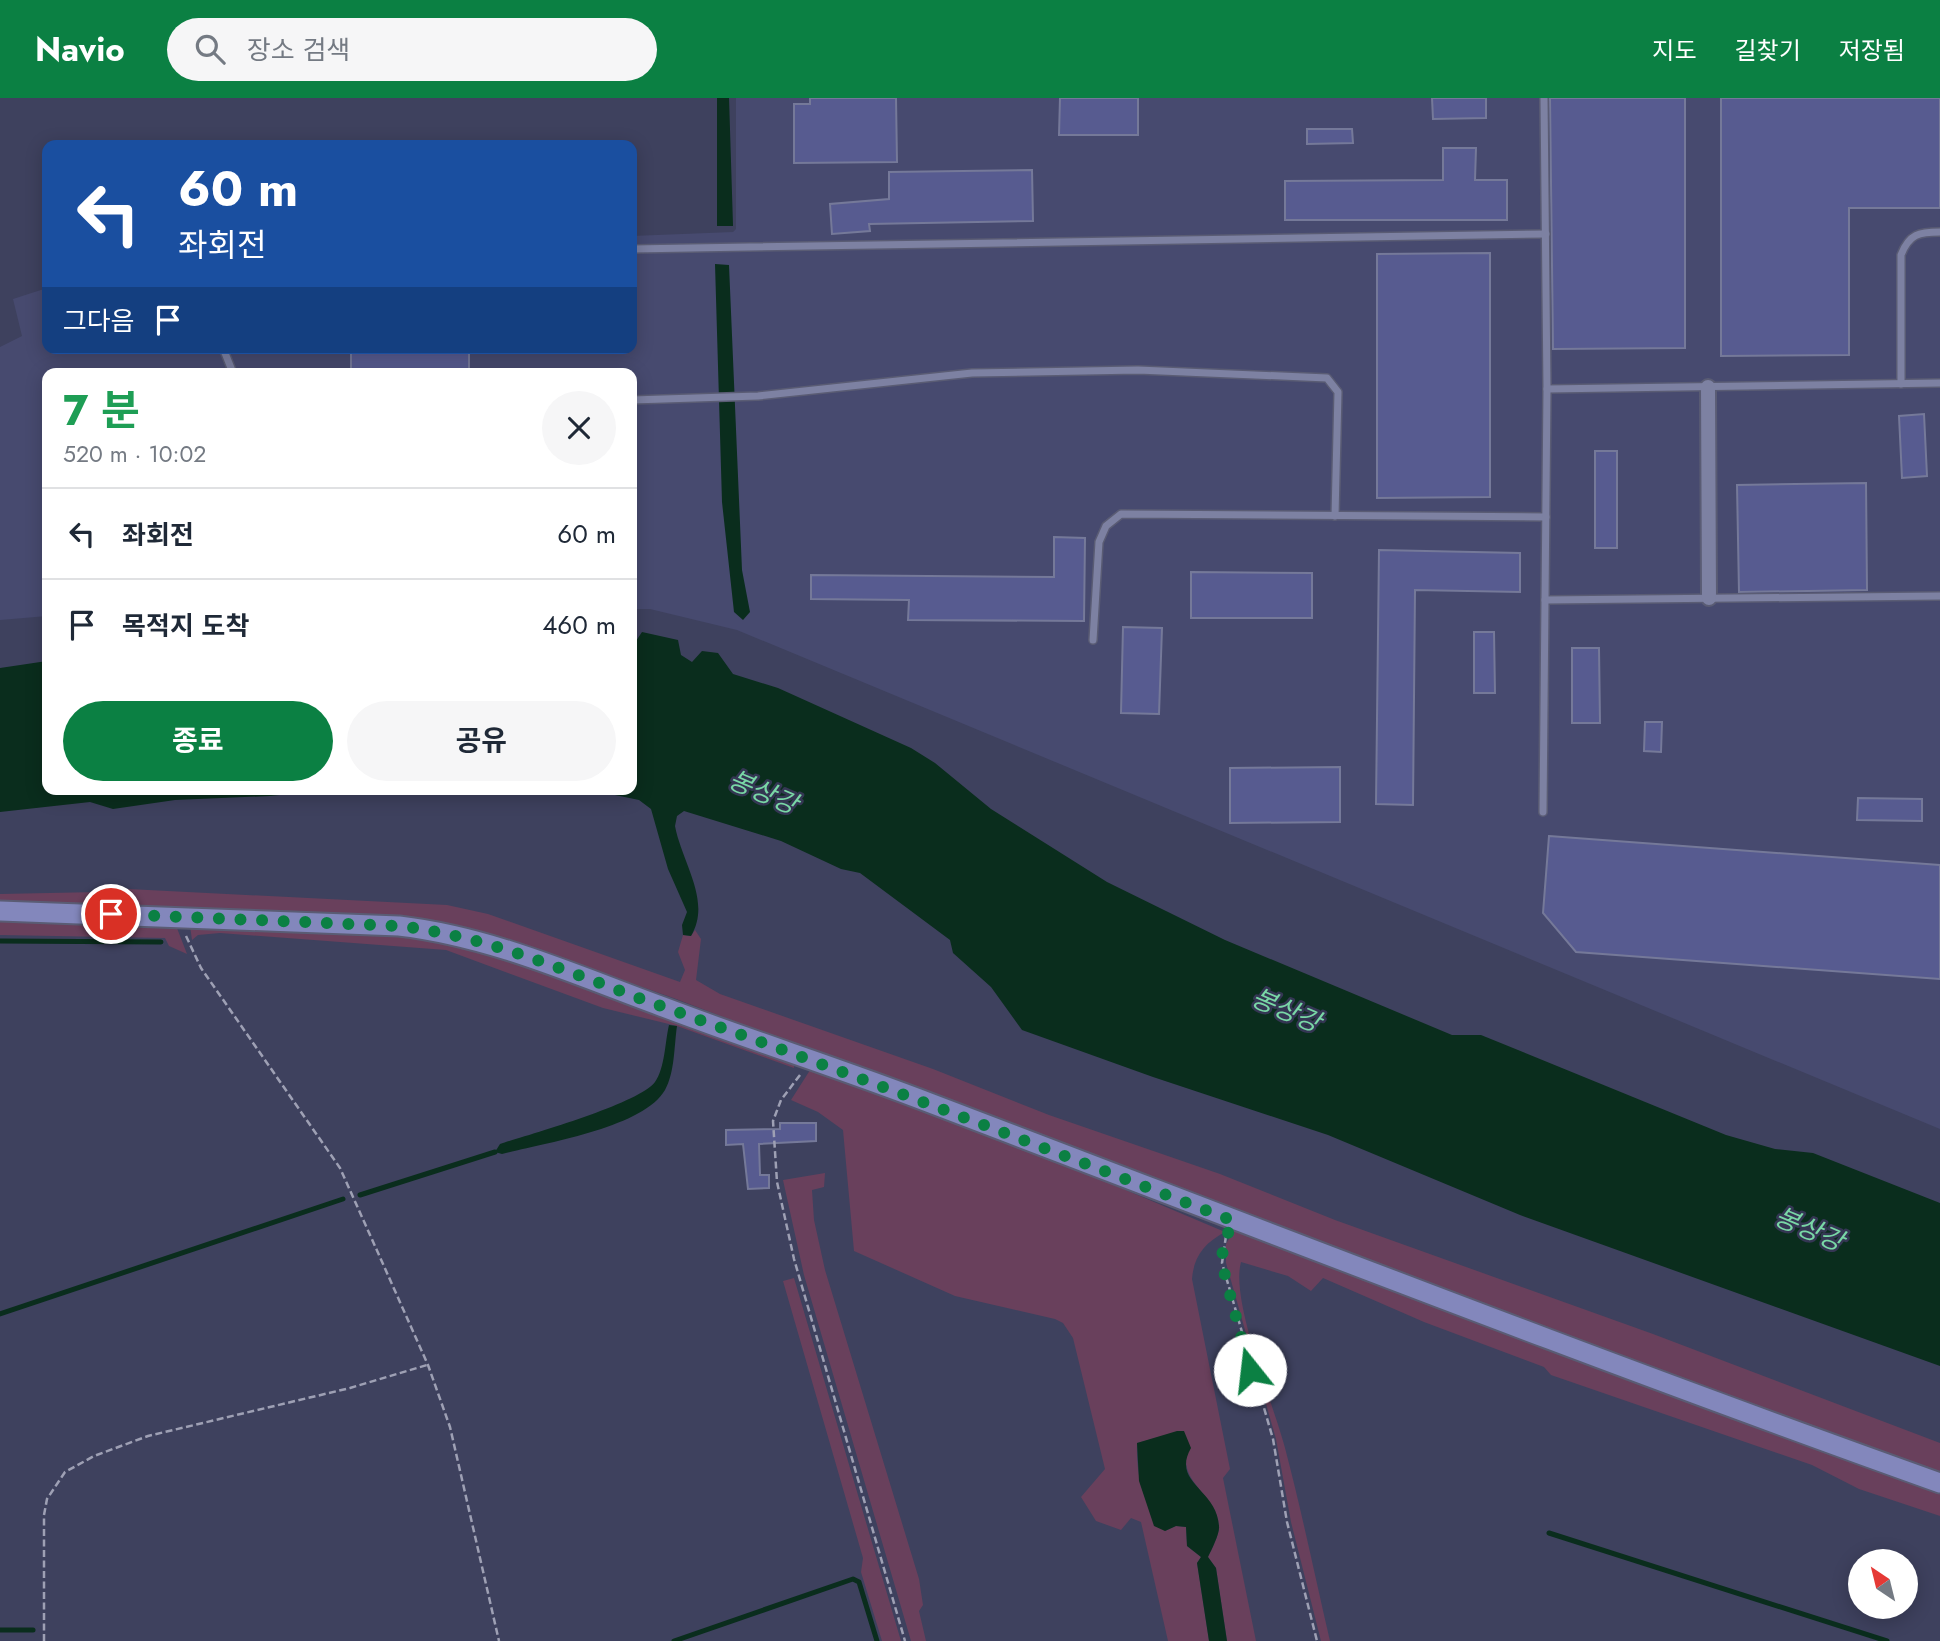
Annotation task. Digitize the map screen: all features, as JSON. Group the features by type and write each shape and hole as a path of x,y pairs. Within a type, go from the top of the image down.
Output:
{"main road":[{"path":"0,911 180,916 436,930 517,952 669,1010 813,1059 1720,1405 1940,1483"}],"street":[{"path":"1708,387 1709,598"}],"lane":[{"path":"1543,812 1547,389 1544,98"},
{"path":"1901,384 1901,255 1907,241 1918,232 1940,232"},
{"path":"637,249 1546,234"},
{"path":"637,400 758,396 972,373 1138,370 1327,377 1338,392 1335,516"},
{"path":"1547,389 1940,383"},
{"path":"1093,640 1100,542 1106,526 1121,514 1546,517"},
{"path":"1545,600 1940,596"}],"path":[{"path":"180,916 201,968 340,1168 428,1365 450,1427 499,1641"},
{"path":"813,1059 781,1100 773,1121 777,1182 798,1272 905,1641"},
{"path":"1234,1221 1223,1243 1222,1264 1273,1439 1287,1522 1317,1641"},
{"path":"44,1641 44,1515 47,1499 65,1472 94,1456 148,1436 350,1388 428,1365"}],"shaded area":[{"path":"736,98 1940,98 1940,1129 737,630 650,609 637,609 637,368 42,368 42,616 0,620 0,347 22,336 13,299 42,290 42,354 637,354 637,236 733,232 736,229"},
{"path":"109,888 447,905 488,914 680,982 685,970 678,952 683,935 691,936 695,930 701,939 696,980 720,994 933,1069 1049,1115 1220,1174 1335,1220 1653,1334 1940,1443 1940,1475 1723,1398 676,999 520,944 266,911 0,903 0,894 99,892"},
{"path":"0,919 175,923 187,954 169,946 165,938 0,935"},
{"path":"190,926 445,937 794,1059 794,1068 677,1026 603,1008 446,950 220,933 198,935 192,940"},
{"path":"812,1067 1029,1149 1225,1232 1198,1256 1192,1279 1230,1469 1223,1478 1256,1641 1227,1641 1216,1568 1208,1557 1218,1533 1217,1516 1190,1476 1186,1457 1164,1436 1137,1443 1140,1479 1147,1500 1165,1531 1176,1526 1186,1527 1187,1546 1201,1557 1197,1563 1209,1641 1168,1641 1141,1522 1131,1518 1121,1530 1096,1521 1081,1497 1105,1469 1073,1338 1063,1323 955,1296 854,1251 843,1130 818,1112 791,1100"},
{"path":"825,1173 824,1187 812,1190 814,1220 825,1270 919,1579 923,1605 919,1611 926,1641 911,1641 804,1275 783,1180"},
{"path":"1235,1228 1940,1491 1940,1516 1859,1489 1812,1465 1551,1375 1544,1367 1424,1322 1323,1278 1311,1291 1288,1276 1241,1262 1239,1279 1247,1327 1285,1448 1330,1641 1321,1641 1291,1522 1276,1439 1226,1263 1226,1244"},
{"path":"794,1278 901,1641 882,1641 861,1572 863,1558 783,1281"}],"water":[{"path":"717,98 729,98 733,226 717,226"},
{"path":"715,264 729,265 742,570 750,612 743,620 734,612 722,502"},
{"name":"봉상강","path":"642,632 678,640 681,655 692,662 702,651 718,653 733,674 778,688 911,748 935,763 991,809 1107,882 1225,940 1452,1035 1481,1035 1726,1135 1775,1149 1813,1153 1940,1203 1940,1366 1520,1215 1328,1135 1022,1030 991,987 953,953 950,940 860,873 841,869 781,841 684,811 677,816 675,826 694,882 698,909 697,923 691,936 683,935 682,925 687,912 668,869 651,809 639,800 615,795 637,795 637,640"},
{"path":"42,662 42,795 279,795 175,800 113,809 90,802 0,812 0,668"},
{"path":"669,1025 677,1026 672,1067 665,1090 653,1103 615,1124 591,1132 502,1154 495,1152 500,1144 583,1118 645,1091 655,1082 661,1070"},
{"path":"1184,1431 1191,1448 1186,1460 1187,1470 1216,1513 1219,1529 1208,1557 1216,1568 1227,1641 1209,1641 1197,1563 1201,1557 1187,1546 1186,1527 1176,1526 1165,1531 1154,1526 1139,1481 1137,1443"}],"building":[{"path":"810,98 896,98 897,162 794,163 794,104 810,104"},
{"path":"1060,98 1138,98 1138,135 1059,135"},
{"path":"1432,98 1486,98 1486,118 1433,119"},
{"path":"1550,98 1685,98 1685,348 1553,349"},
{"path":"1721,98 1940,98 1940,208 1849,208 1849,355 1721,356"},
{"path":"1307,129 1352,129 1353,143 1307,144"},
{"path":"1443,148 1476,148 1475,180 1507,180 1507,220 1285,220 1285,181 1443,180"},
{"path":"1032,170 1033,221 869,224 870,231 832,234 830,204 889,199 889,172"},
{"path":"1490,253 1490,497 1377,498 1377,254"},
{"path":"351,354 469,354 469,368 351,368"},
{"path":"1924,414 1927,476 1902,478 1899,416"},
{"path":"1595,451 1617,451 1617,548 1595,548"},
{"path":"1866,483 1867,590 1739,592 1737,485"},
{"path":"1054,537 1085,538 1084,621 908,620 909,600 811,599 811,575 1054,577"},
{"path":"1379,550 1520,553 1520,592 1415,590 1413,805 1376,804"},
{"path":"1191,572 1312,573 1312,618 1191,618"},
{"path":"1123,627 1162,628 1159,714 1121,713"},
{"path":"1474,632 1494,632 1495,693 1474,693"},
{"path":"1572,648 1599,648 1600,723 1572,723"},
{"path":"1645,722 1662,722 1661,752 1644,751"},
{"path":"1340,767 1340,822 1230,823 1230,768"},
{"path":"1858,798 1922,799 1922,821 1857,820"},
{"path":"1549,836 1940,865 1940,979 1576,952 1543,913"},
{"path":"780,1123 816,1123 816,1141 759,1144 760,1175 769,1175 769,1188 748,1189 743,1144 726,1145 726,1130 780,1129"}],"waterway":[{"path":"0,941 161,942"},
{"path":"360,1195 495,1152"},
{"path":"0,1314 343,1199"},
{"path":"1549,1533 1887,1641"},
{"path":"674,1641 853,1579 859,1582 877,1641"},
{"path":"0,1630 33,1630"}],"route":[{"path":"111,914 399,926 436,930 517,952 669,1010 840,1069 995,1127 1234,1221 1223,1243 1222,1264 1250,1370"}]}
